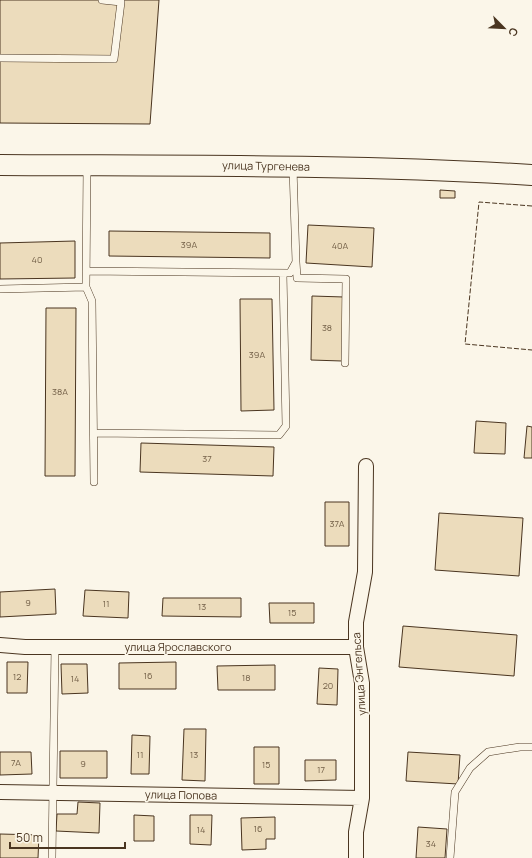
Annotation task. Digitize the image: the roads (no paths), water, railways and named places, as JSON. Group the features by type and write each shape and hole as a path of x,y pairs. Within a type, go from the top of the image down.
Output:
{"street":[{"name":"улица Тургенева","path":"0,164 293,166 449,170 532,175"},
{"name":"улица Энгельса","path":"356,858 356,832 362,798 362,683 356,647 356,622 364,572 366,466"},
{"name":"улица Ярославского","path":"0,645 25,648 356,647"},
{"name":"улица Попова","path":"0,792 362,798"}],"lane":[{"path":"0,58 114,59 121,2 102,0"},
{"path":"87,165 86,287 92,301 94,482"},
{"path":"293,166 297,278 346,279 345,363"},
{"path":"86,271 290,273 296,262"},
{"path":"94,433 279,435 286,426 283,273"},
{"path":"0,289 86,287"},
{"path":"52,858 55,647"},
{"path":"450,858 455,792 470,768 488,752 520,747 532,747"}]}
